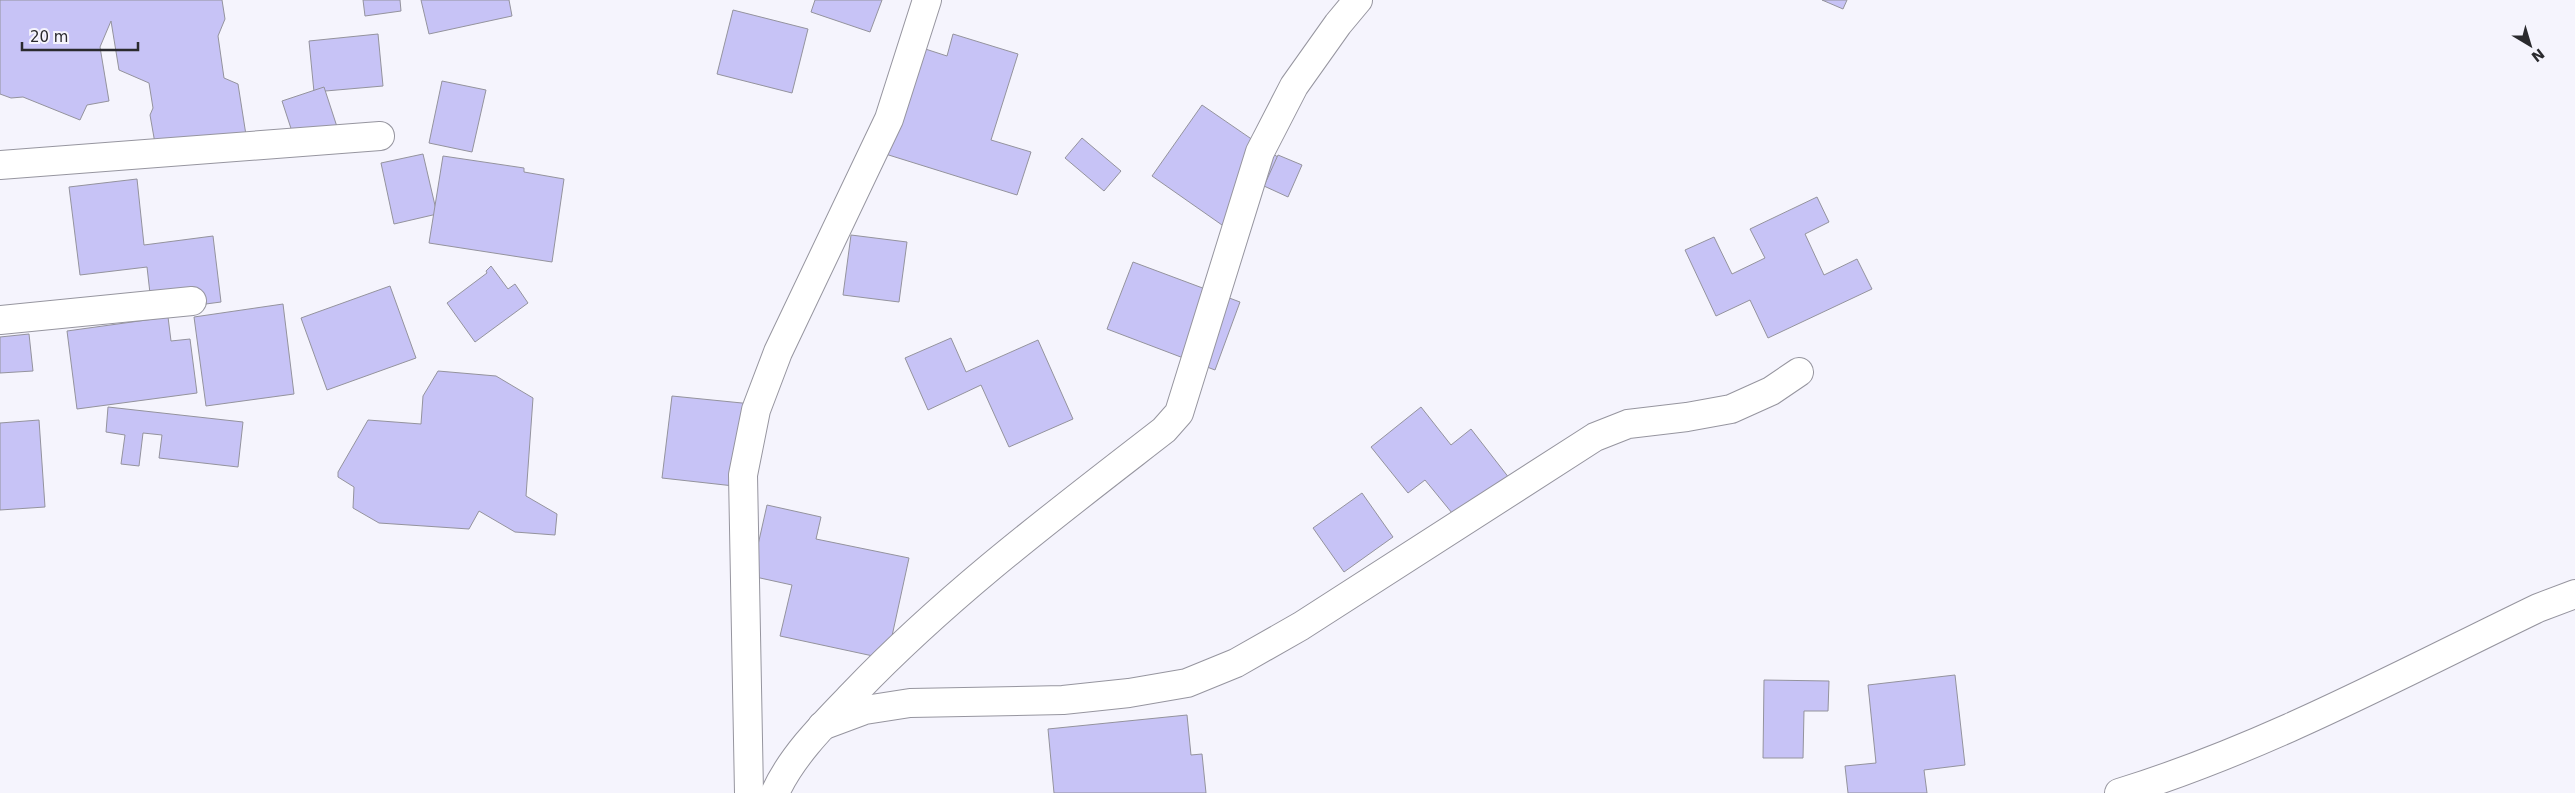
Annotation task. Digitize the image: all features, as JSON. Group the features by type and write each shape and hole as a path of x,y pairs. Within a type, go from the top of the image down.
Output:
{"street":[{"path":"749,793 743,475 756,410 778,352 890,119 926,0"},
{"path":"776,793 780,781 822,726 899,646 1002,556 1164,430 1179,414 1260,152 1294,86 1338,24 1358,0"},
{"path":"0,164 380,136"},
{"path":"0,320 192,301"},
{"path":"822,726 865,710 910,703 1063,700 1187,683 1236,662 1301,626 1595,437 1628,424 1687,417 1731,408 1771,392 1799,372"},
{"path":"2119,793 2174,776 2261,740 2538,608 2575,594"}],"building":[{"path":"0,0 222,0 225,19 218,36 224,78 238,84 246,135 156,149 150,115 153,108 149,83 119,70 111,21 100,47 109,101 87,105 80,120 23,97 11,98 0,94"},
{"path":"363,0 400,0 401,11 365,16"},
{"path":"421,0 509,0 512,16 429,34"},
{"path":"815,0 882,0 870,32 811,12"},
{"path":"1822,0 1847,0 1843,9"},
{"path":"733,10 808,29 792,93 717,74"},
{"path":"378,34 383,86 314,92 309,41"},
{"path":"953,34 1018,54 991,140 1031,152 1017,195 879,152 913,45 947,56"},
{"path":"442,81 486,90 472,152 429,143"},
{"path":"324,87 342,142 300,156 282,101"},
{"path":"1202,105 1282,160 1232,232 1152,176"},
{"path":"1082,138 1121,171 1104,191 1065,158"},
{"path":"423,154 437,214 394,224 381,163"},
{"path":"1278,155 1302,165 1288,197 1264,186"},
{"path":"443,156 524,168 524,172 564,179 552,262 429,243"},
{"path":"137,179 144,245 213,236 221,302 152,311 147,267 80,275 69,187"},
{"path":"1817,197 1829,222 1805,234 1824,275 1857,259 1872,289 1768,338 1750,300 1716,316 1685,250 1714,237 1732,274 1765,258 1750,229"},
{"path":"851,235 907,242 899,302 843,295"},
{"path":"1133,262 1240,302 1215,370 1107,329"},
{"path":"491,266 508,289 515,284 528,303 475,342 447,303 487,273 486,271"},
{"path":"390,286 416,358 327,390 301,318"},
{"path":"283,304 294,394 206,406 194,317"},
{"path":"168,317 171,341 190,339 197,393 77,409 67,331"},
{"path":"29,334 33,371 0,373 0,337"},
{"path":"951,338 966,372 1038,340 1073,419 1009,447 981,385 928,410 905,358"},
{"path":"438,371 496,376 533,398 526,496 557,514 555,535 515,532 479,511 469,529 379,523 353,508 354,487 338,477 338,472 368,420 421,424 423,396"},
{"path":"672,396 752,404 743,487 662,478"},
{"path":"108,407 243,422 238,467 159,458 162,435 143,433 139,466 121,464 125,435 106,432"},
{"path":"1421,407 1451,445 1471,429 1513,483 1461,524 1425,480 1408,493 1371,447"},
{"path":"39,420 45,507 0,510 0,423"},
{"path":"1362,493 1393,537 1344,572 1313,528"},
{"path":"767,505 821,517 816,539 909,558 887,659 780,636 792,585 751,576"},
{"path":"1955,675 1965,765 1924,770 1927,793 1848,793 1845,766 1876,763 1868,685"},
{"path":"1764,680 1829,681 1828,711 1804,711 1803,758 1763,758"},
{"path":"1187,715 1191,755 1202,754 1206,793 1054,793 1048,729"}]}
